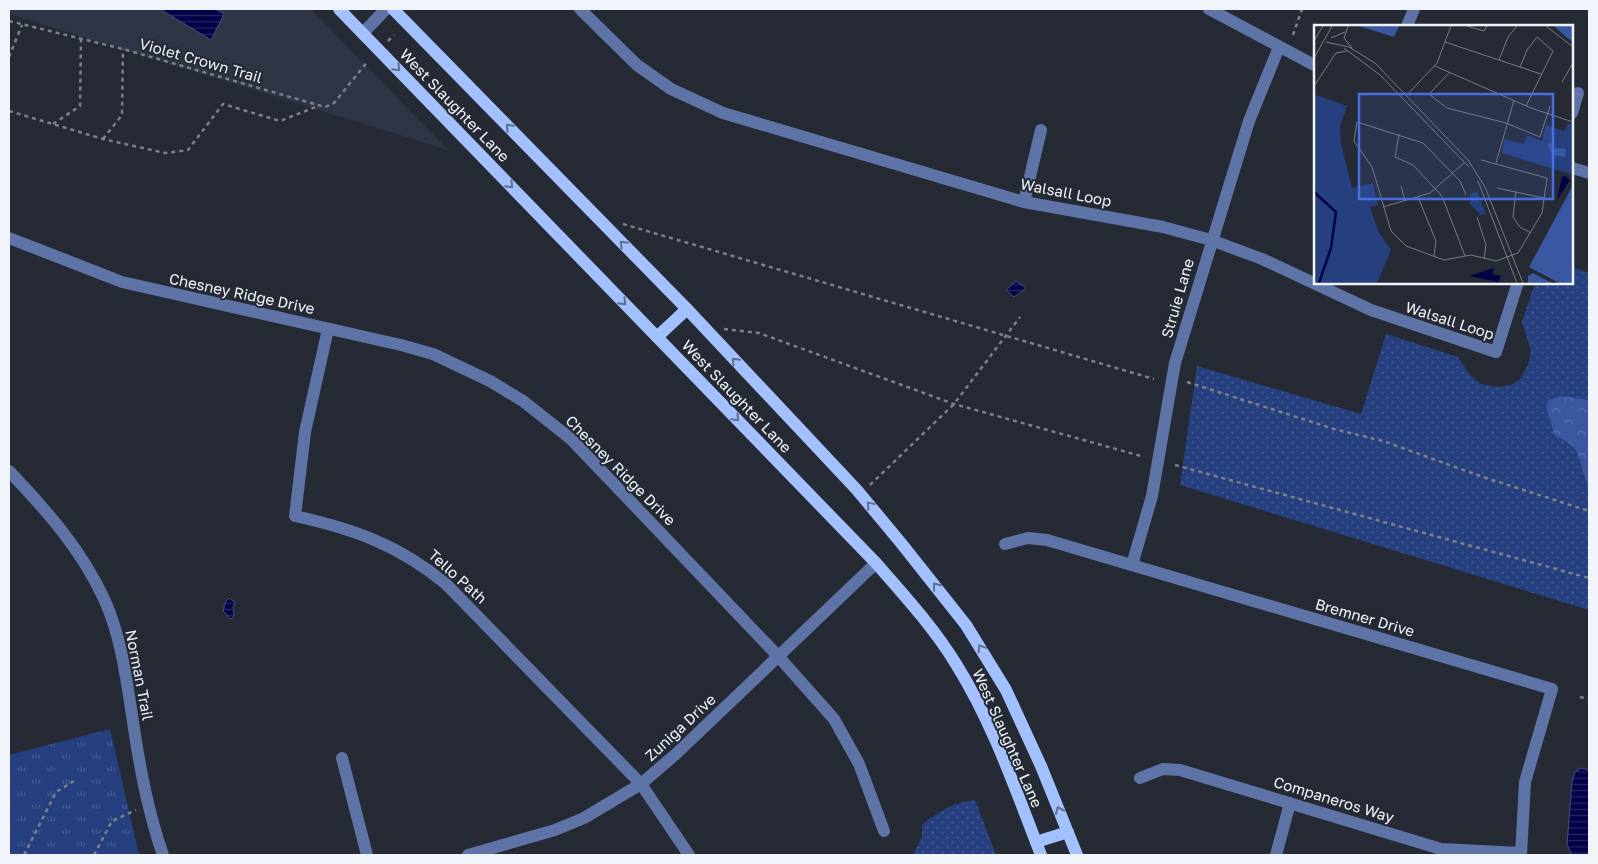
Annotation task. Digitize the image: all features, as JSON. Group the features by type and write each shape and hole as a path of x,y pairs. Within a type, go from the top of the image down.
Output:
{"main road":[{"name":"West Slaughter Lane","path":"339,9 364,32 876,563 933,631 956,664 974,696 1041,855"},
{"name":"West Slaughter Lane","path":"393,9 687,309 858,490 966,624 1006,690 1077,855"},
{"path":"657,337 687,309"},
{"path":"1036,842 1068,832"}],"street":[{"path":"364,32 386,9"},
{"name":"Walsall Loop","path":"580,9 637,65 671,89 723,113 1024,202 1163,227 1211,240 1262,259 1314,283"},
{"path":"1208,9 1314,65"},
{"path":"1407,25 1414,9"},
{"name":"Struie Lane","path":"1132,565 1152,496 1175,363 1211,240 1249,121 1279,47"},
{"path":"1573,110 1578,93"},
{"path":"1024,202 1041,130"},
{"path":"1573,168 1589,173"},
{"name":"Chesney Ridge Drive","path":"9,238 122,282 433,354 490,381 530,406 571,439 778,656 843,732 859,764 884,831"},
{"name":"Walsall Loop","path":"1315,284 1371,310 1496,352 1517,284"},
{"name":"Tello Path","path":"328,329 305,432 295,516 357,532 404,552 446,584 641,784 689,855"},
{"name":"Norman Trail","path":"9,471 46,510 75,546 106,602 122,658 146,798 163,855"},
{"name":"Bremner Drive","path":"1005,544 1028,538 1046,540 1552,689 1526,782 1521,854"},
{"name":"Zuniga Drive","path":"468,855 489,852 584,818 641,784 702,730 876,563"},
{"path":"342,758 367,855"},
{"name":"Companeros Way","path":"1140,778 1163,768 1180,770 1441,849 1521,854"},
{"path":"1276,855 1290,803"}],"path":[{"path":"1293,35 1302,9"},
{"name":"Violet Crown Trail","path":"9,21 123,49 320,106"},
{"path":"9,57 22,25"},
{"path":"53,124 80,106 81,38"},
{"path":"103,139 122,115 123,49"},
{"path":"9,111 103,139 165,153 188,150 223,104 280,120 320,106 330,106 368,61"},
{"path":"619,223 1154,379"},
{"path":"868,487 954,404 1020,317"},
{"path":"722,328 759,333 954,404 1141,456"},
{"path":"1187,382 1334,429 1383,441 1483,477 1589,511"},
{"path":"1175,465 1589,578"},
{"path":"1580,696 1589,699"},
{"path":"24,855 56,792 74,781"},
{"path":"94,855 112,821 136,810"}],"shaded area":[{"path":"9,9 311,9 448,150 9,14"},
{"path":"160,9 215,9 224,14 211,40"},
{"path":"1016,281 1026,288 1014,297 1006,290"},
{"path":"229,598 235,602 233,607 234,616 231,619 223,611"},
{"path":"1581,768 1589,770 1589,855 1572,855 1567,845 1572,781 1575,772"}],"green space":[{"path":"1573,267 1589,273 1589,400 1585,399 1569,442 1580,455 1584,476 1589,487 1589,610 1180,485 1197,366 1361,414 1386,334 1458,357 1470,375 1481,384 1498,387 1511,385 1520,379 1528,365 1531,351 1522,322 1535,284 1573,284"},
{"path":"1561,396 1589,400 1589,487 1579,456 1572,445 1555,436 1546,407 1549,400"},
{"path":"110,729 139,855 9,855 9,755"},
{"path":"975,800 996,855 913,855 922,837 922,825 946,808"}]}
